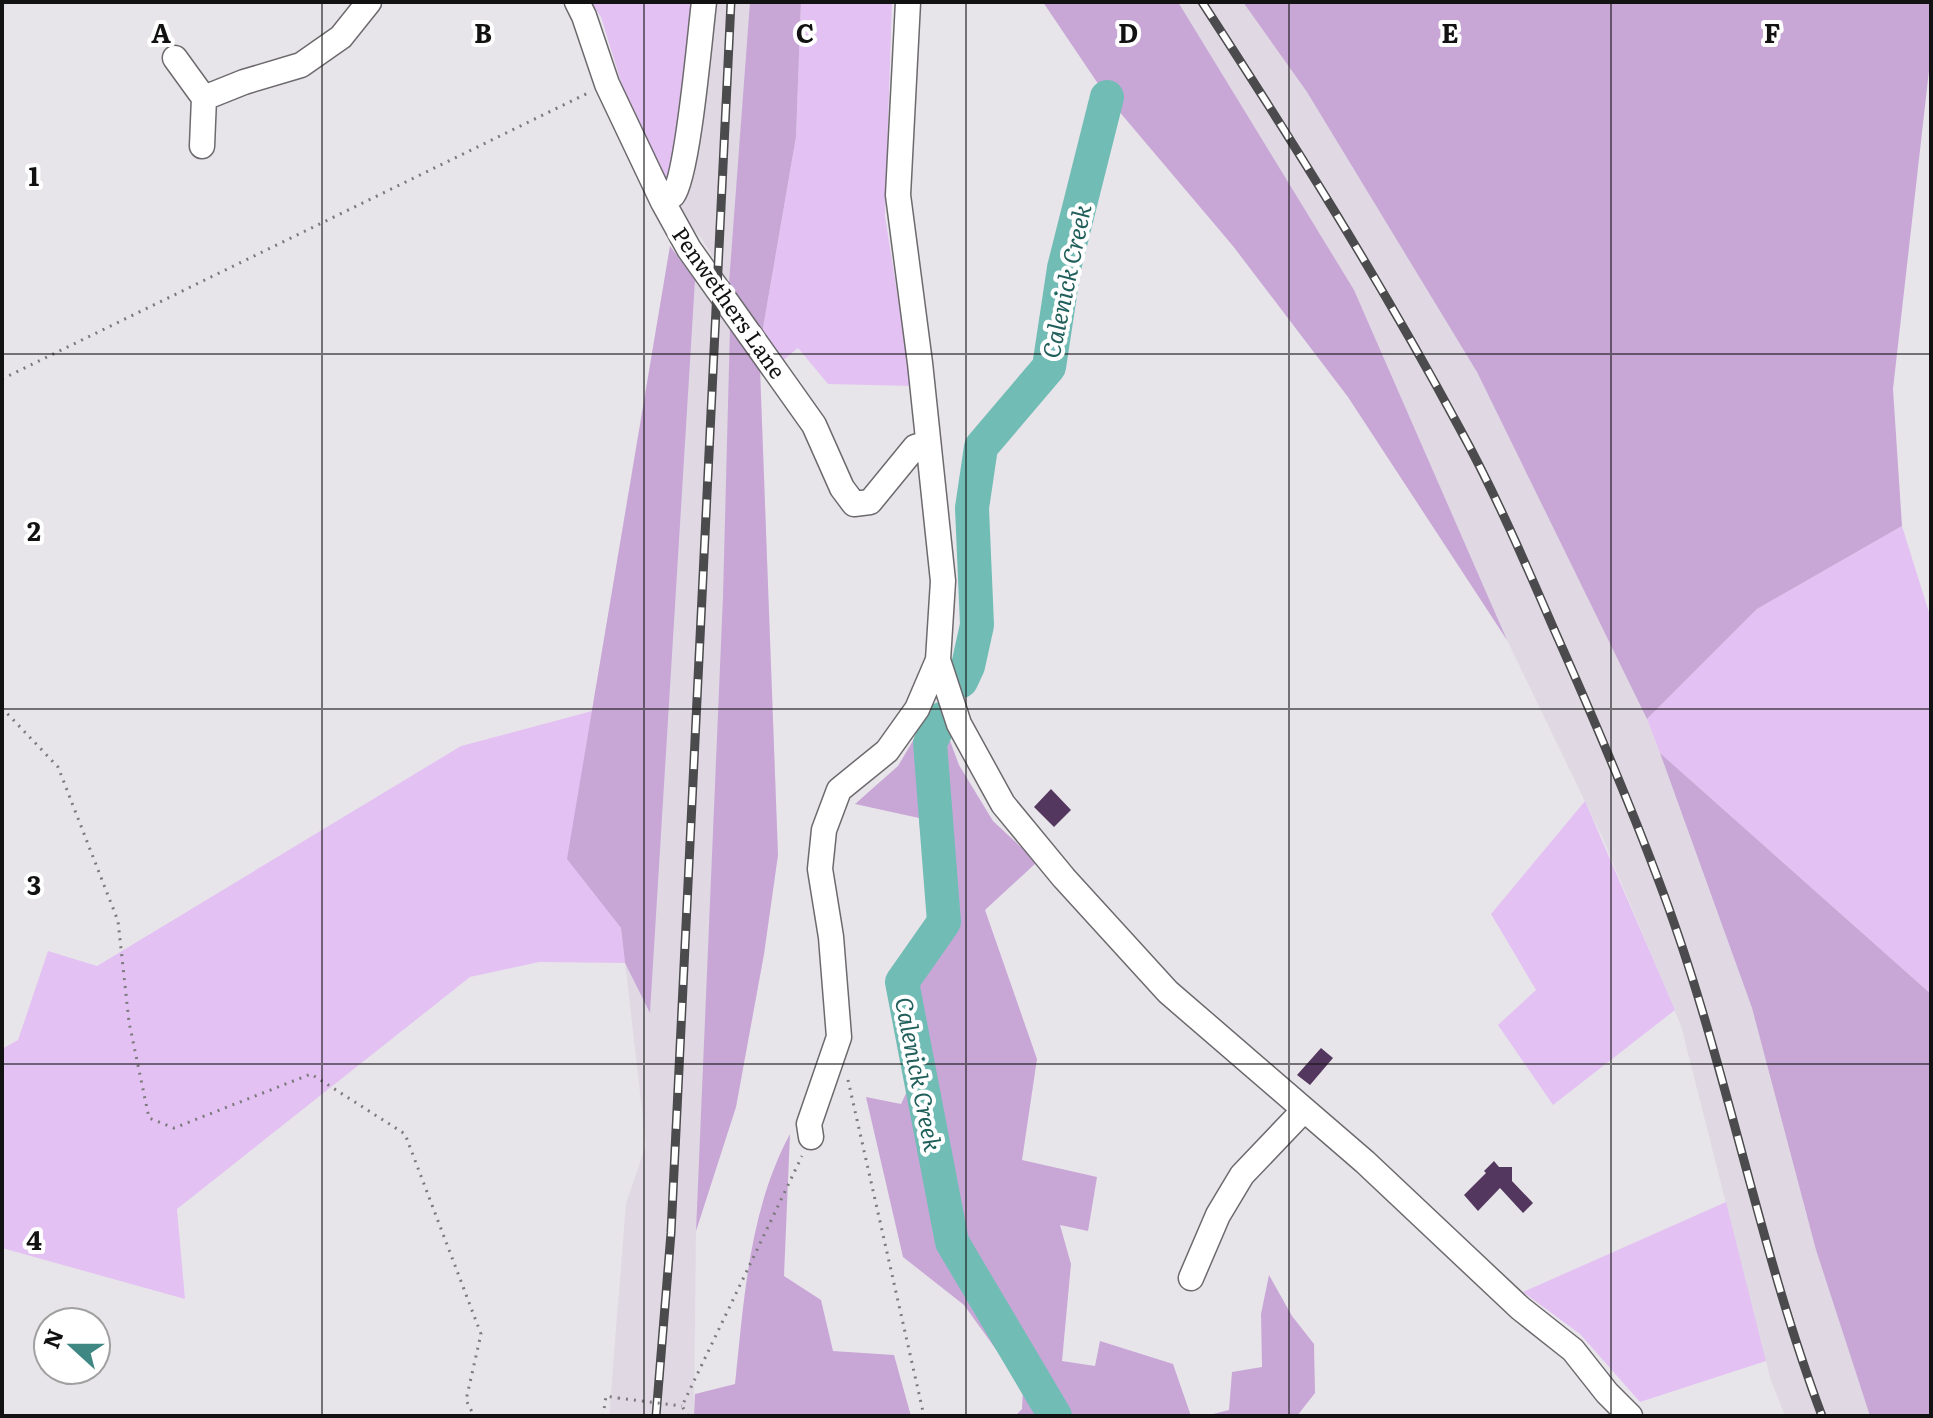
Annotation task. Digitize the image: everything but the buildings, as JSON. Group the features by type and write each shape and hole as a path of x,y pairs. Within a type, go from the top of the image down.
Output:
{"street":[{"path":"204,98 301,65 341,37 369,2"},
{"name":"Penwethers Lane","path":"577,2 607,84 663,202 689,249 814,425 842,488 854,504 870,502 915,447 928,443"},
{"path":"663,202 673,195 681,173 704,2"},
{"path":"811,1137 809,1124 839,1037 831,937 820,869 824,830 839,790 887,751 917,709 938,660 943,581 898,195 908,2"},
{"path":"175,58 204,98 202,146"},
{"path":"938,660 959,724 1003,804 1064,878 1168,992 1365,1162 1520,1308 1573,1350 1630,1416"},
{"path":"1191,1278 1218,1215 1242,1175 1304,1110"}],"path":[{"path":"2,379 607,84"},
{"path":"2,708 58,767 118,921 129,1022 149,1118 174,1128 311,1074 405,1134 481,1334 466,1400 474,1416"},
{"path":"839,1037 891,1277 926,1416"},
{"path":"682,1406 811,1137"},
{"path":"603,1416 606,1396 682,1406"},
{"path":"682,1406 688,1416"}],"shaded area":[{"path":"591,2 691,2 689,73 669,185 625,95 601,17"},
{"path":"691,2 801,2 762,334 701,238 681,217 669,185 689,73"},
{"path":"750,2 801,2 796,137 762,334 729,283"},
{"path":"801,2 892,2 885,216 912,386 828,384 798,348 781,362 762,334 796,137"},
{"path":"1043,2 1325,2 1543,445 1660,753 1752,1008 1816,1250 1870,1416 1785,1416 1771,1381 1681,1026 1603,839 1507,640 1348,397 1233,246 1107,97"},
{"path":"1043,2 1178,2 1354,290 1507,640 1348,397 1233,246 1107,97"},
{"path":"1243,2 1931,2 1931,53 1893,389 1902,526 1757,609 1647,719 1477,372 1307,92"},
{"path":"670,246 760,369 778,855 764,954 736,1107 696,1231 694,1416 609,1416 626,1203 646,1145 621,928 567,859"},
{"path":"670,246 695,280 650,1013 625,963 621,928 567,859"},
{"path":"730,327 760,369 778,855 764,954 736,1107 696,1231 723,596"},
{"path":"1902,526 1931,619 1931,994 1660,753 1647,719 1757,609"},
{"path":"931,710 942,719 959,765 993,821 1037,862 985,910 1037,1059 1022,1160 1097,1177 1088,1231 1060,1225 1071,1264 1062,1361 1095,1366 1100,1341 1173,1364 1191,1416 1015,1416 1022,1409 1023,1387 964,1305 903,1257 866,1097 901,1104 909,1087 891,995 913,955 929,916 919,818 855,804 898,766"},
{"path":"592,711 568,859 621,928 625,963 539,962 470,977 177,1209 185,1299 2,1248 2,1049 18,1040 48,951 97,966 461,746"},
{"path":"1660,753 1931,994 1931,1416 1870,1416 1816,1250 1752,1008"},
{"path":"1585,801 1675,1010 1553,1105 1498,1025 1536,990 1491,914"},
{"path":"790,1134 784,1276 821,1300 833,1351 894,1355 911,1416 694,1416 695,1394 735,1384 750,1256 757,1224 776,1163"},
{"path":"1726,1202 1766,1361 1640,1402 1580,1334 1523,1292"},
{"path":"1269,1275 1292,1316 1314,1344 1315,1393 1297,1416 1205,1416 1229,1410 1232,1372 1262,1367 1261,1314"}],"waterway":[{"name":"Calenick Creek","path":"961,681 968,666 977,625 972,508 981,447 1049,367 1064,268 1107,97"},
{"name":"Calenick Creek","path":"942,719 930,743 944,922 902,982 952,1242 1055,1416"}],"railway":[{"path":"656,1416 671,1233 731,2"},
{"path":"1202,2 1368,266 1430,374 1497,502 1581,689 1682,945 1778,1282 1822,1416"}]}
